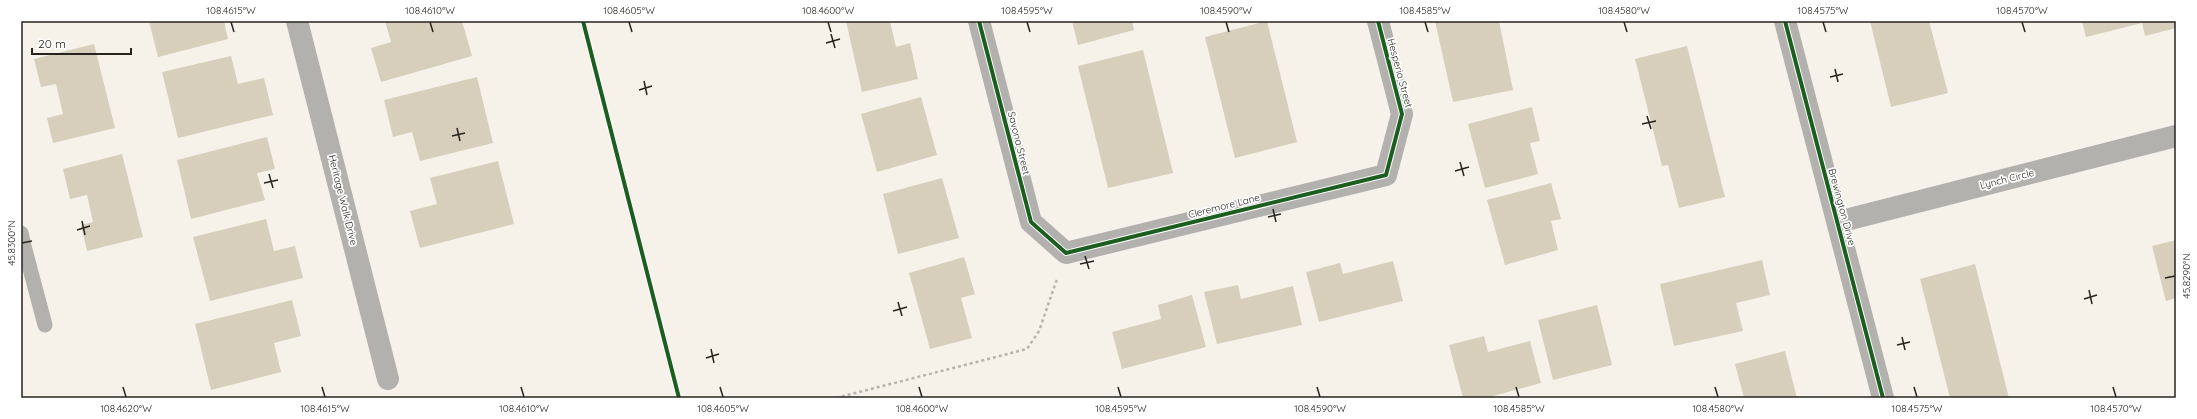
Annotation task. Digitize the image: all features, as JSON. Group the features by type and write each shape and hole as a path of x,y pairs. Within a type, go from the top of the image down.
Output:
{"street":[{"name":"Heritage Walk Drive","path":"297,21 388,379"},
{"name":"Savona Street","path":"980,21 1031,222 1066,253"},
{"name":"Hesperia Street","path":"1378,21 1402,114 1386,175"},
{"name":"Brewington Drive","path":"1785,21 1883,398"},
{"name":"Lynch Circle","path":"1838,222 2176,136"},
{"name":"Cleremore Lane","path":"1066,253 1386,175"}],"lane":[{"path":"22,242 45,325"}],"path":[{"path":"836,398 1027,349 1040,331 1066,253"}],"building":[{"path":"149,21 224,21 228,39 158,57"},
{"path":"385,21 462,21 472,56 381,82 371,48 391,42"},
{"path":"846,21 890,21 896,47 910,43 918,79 862,92"},
{"path":"1072,21 1132,21 1134,30 1078,45"},
{"path":"1267,21 1297,142 1235,158 1205,37"},
{"path":"1435,21 1499,21 1513,90 1453,102"},
{"path":"1870,21 1929,21 1948,93 1891,107"},
{"path":"2082,21 2176,21 2176,28 2145,36 2142,23 2086,37"},
{"path":"94,44 115,128 53,143 47,118 63,114 56,84 41,87 34,59"},
{"path":"1687,46 1725,197 1679,208 1668,165 1662,166 1635,59"},
{"path":"1143,50 1173,173 1108,188 1078,66"},
{"path":"231,56 238,84 264,78 273,115 178,138 162,72"},
{"path":"477,77 493,143 420,161 412,132 393,137 384,100"},
{"path":"921,97 937,155 877,172 861,114"},
{"path":"1532,107 1540,141 1530,143 1538,174 1485,188 1468,124"},
{"path":"267,137 275,169 257,173 265,200 191,219 177,160"},
{"path":"122,154 143,237 87,251 81,225 93,222 87,195 70,199 63,169"},
{"path":"498,161 514,224 420,248 410,211 437,204 430,178"},
{"path":"942,178 959,238 898,254 883,194"},
{"path":"1551,183 1561,219 1551,221 1558,250 1505,265 1487,200"},
{"path":"266,219 274,251 295,246 303,278 210,301 193,237"},
{"path":"2176,240 2176,298 2166,301 2152,246"},
{"path":"964,257 975,294 961,298 972,338 930,349 909,273"},
{"path":"1762,260 1770,295 1736,303 1743,331 1674,346 1660,284"},
{"path":"1393,261 1403,301 1319,322 1306,272 1340,263 1343,274"},
{"path":"1975,264 2009,398 1950,398 1920,279"},
{"path":"1238,285 1241,299 1293,286 1302,325 1217,344 1204,292"},
{"path":"1192,295 1206,347 1122,369 1112,332 1161,319 1158,305"},
{"path":"292,300 301,336 274,343 281,372 211,390 195,324"},
{"path":"1597,305 1612,365 1553,380 1538,320"},
{"path":"1484,336 1488,352 1530,341 1541,383 1486,398 1463,398 1449,345"},
{"path":"1785,351 1797,398 1744,398 1735,364"}],"cycle path":[{"path":"583,21 679,398"},
{"path":"979,21 1031,222 1066,253 1386,175 1402,114 1378,21"},
{"path":"1785,21 1883,398"}]}
